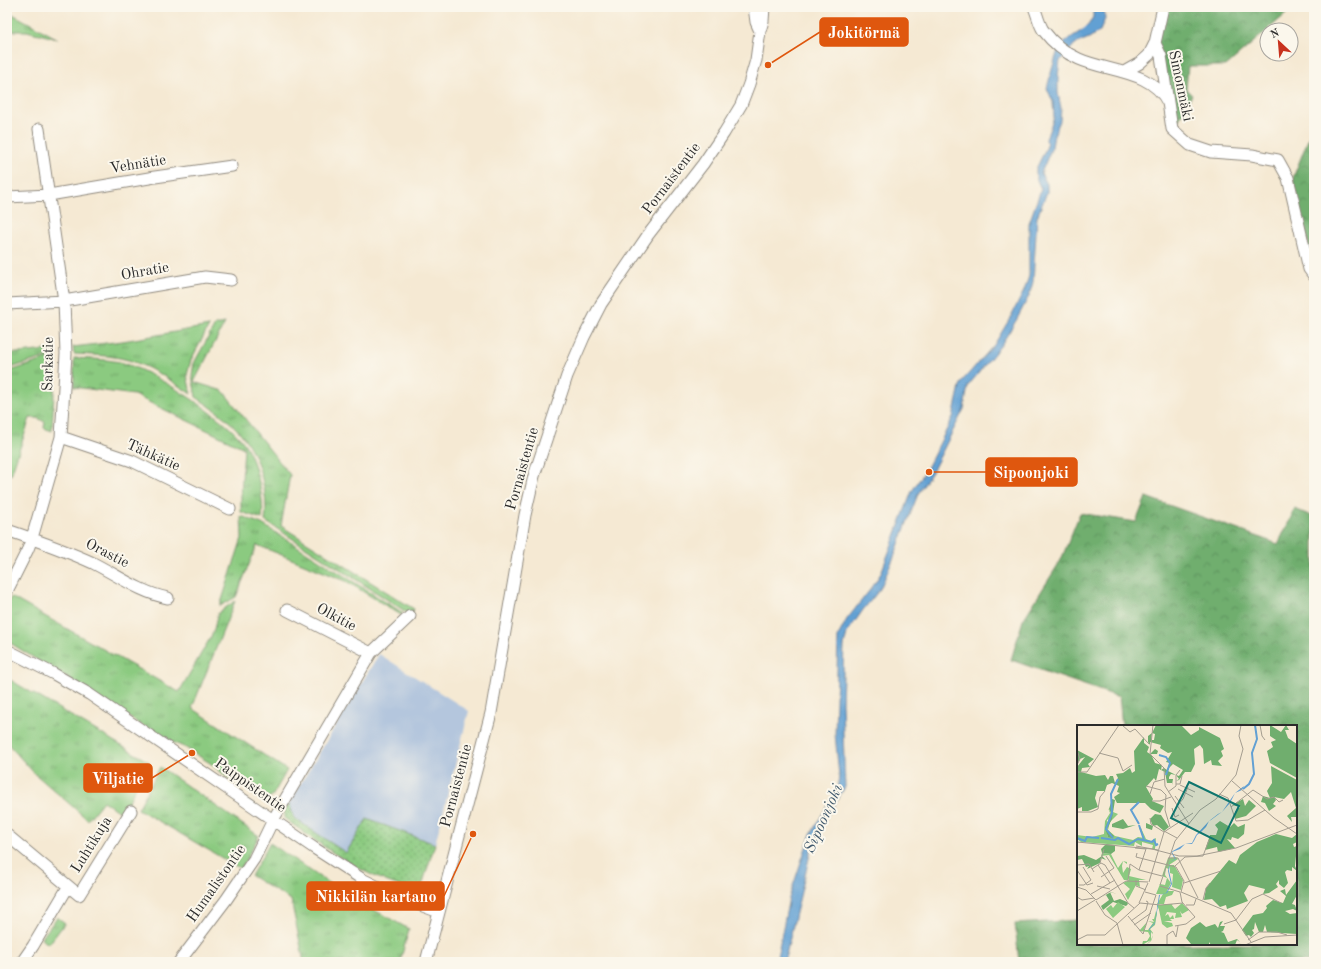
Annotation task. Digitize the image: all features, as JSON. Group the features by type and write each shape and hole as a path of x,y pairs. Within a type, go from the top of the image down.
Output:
{"street":[{"name":"Pornaistentie","path":"754,7 756,22 760,31"},
{"name":"Pornaistentie","path":"426,962 491,713 528,502 534,476 567,376 600,304 648,235 703,164 741,106 756,60 760,31 764,21 764,7"},
{"path":"1034,7 1042,29 1059,47 1079,59 1132,74 1150,83 1164,96 1169,105"},
{"name":"Simonmäki","path":"1163,7 1155,43 1161,56 1172,129 1190,145 1211,152 1252,154 1278,160 1288,178 1309,270 1314,276"},
{"path":"1124,72 1140,63 1149,55 1155,43"},
{"name":"Sarkatie","path":"7,591 32,538 61,437 66,354 64,301 39,129"},
{"name":"Vehnätie","path":"7,197 49,195 154,177 232,166"},
{"name":"Ohratie","path":"7,304 64,301 205,277 231,280"},
{"name":"Tähkätie","path":"61,437 132,461 230,509"},
{"name":"Orastie","path":"7,530 70,552 158,596 168,598"},
{"name":"Olkitie","path":"287,610 371,653"},
{"name":"Humalistontie","path":"179,962 226,900 254,859 273,820 371,653 410,616"},
{"name":"Paippistentie","path":"7,650 89,694 362,879 401,898 439,912"},
{"name":"Luhtikuja","path":"68,887 79,895 131,811"},
{"path":"7,836 68,887 22,962"}],"shaded area":[{"path":"379,654 469,711 435,844 367,819 346,853 294,818 289,803"}],"green space":[{"path":"1163,7 1294,7 1277,22 1259,22 1259,37 1226,66 1188,66 1186,89 1192,95 1175,127 1155,43"},
{"path":"7,11 58,39 27,31 7,31"},
{"path":"1314,124 1314,268 1293,178"},
{"path":"225,323 194,382 223,391 290,475 281,526 414,609 411,615 265,521 266,511 264,488 258,464 253,453 241,434 231,423 196,397 192,375 194,363 215,325"},
{"path":"209,326 191,360 187,375 191,394 175,383 130,360 109,356 74,354 73,347 123,341"},
{"path":"55,349 56,354 7,369 7,353"},
{"path":"56,356 52,431 44,428 45,422 37,418 30,418 11,475 7,473 7,372"},
{"path":"74,358 114,361 134,367 188,396 223,422 237,435 250,453 261,492 263,511 262,519 241,512 244,448 134,395 74,387"},
{"path":"1146,497 1278,544 1295,509 1314,517 1314,962 1019,962 1015,924 1077,920 1077,945 1297,945 1297,725 1122,725 1119,697 1011,660 1023,620 1061,560 1080,513 1136,522"},
{"path":"241,516 262,524 403,613 401,615 346,581 257,545 236,597 220,606 242,538"},
{"path":"11,597 179,692 213,633 218,613 235,601 192,708 287,770 273,795 267,799 263,798 228,778 210,763 186,748 159,736 7,641 7,605"},
{"path":"7,678 149,762 122,814 103,801 88,820 35,774 7,743"},
{"path":"160,767 259,836 241,869 138,809"},
{"path":"289,803 294,818 346,853 367,819 435,844 421,889 403,887 371,875 341,858 284,818 284,812"},
{"path":"270,843 343,893 409,929 400,962 304,962 291,900 251,876"},
{"path":"57,917 65,923 49,944 41,939"}],"water":[{"path":"1093,7 1104,7 1105,19 1100,31 1075,44 1060,61 1058,93 1061,108 1060,121 1054,135 1052,147 1041,173 1047,184 1047,192 1037,217 1033,282 1029,296 1001,345 968,386 964,409 932,472 918,494 880,589 847,633 844,646 842,703 845,787 819,830 812,846 786,955 783,962 776,962 789,898 804,853 811,834 837,789 839,776 835,734 838,636 847,619 873,586 881,573 912,491 927,468 953,417 960,386 963,380 994,345 1024,291 1029,276 1029,223 1041,189 1036,178 1036,169 1047,146 1046,139 1054,117 1053,102 1047,88 1059,47 1089,24 1093,17"}],"place":[{"name":"Jokitörmä","path":"768,65"},
{"name":"Sipoonjoki","path":"929,472"},
{"name":"Viljatie","path":"192,753"},
{"name":"Nikkilän kartano","path":"473,834"}]}
